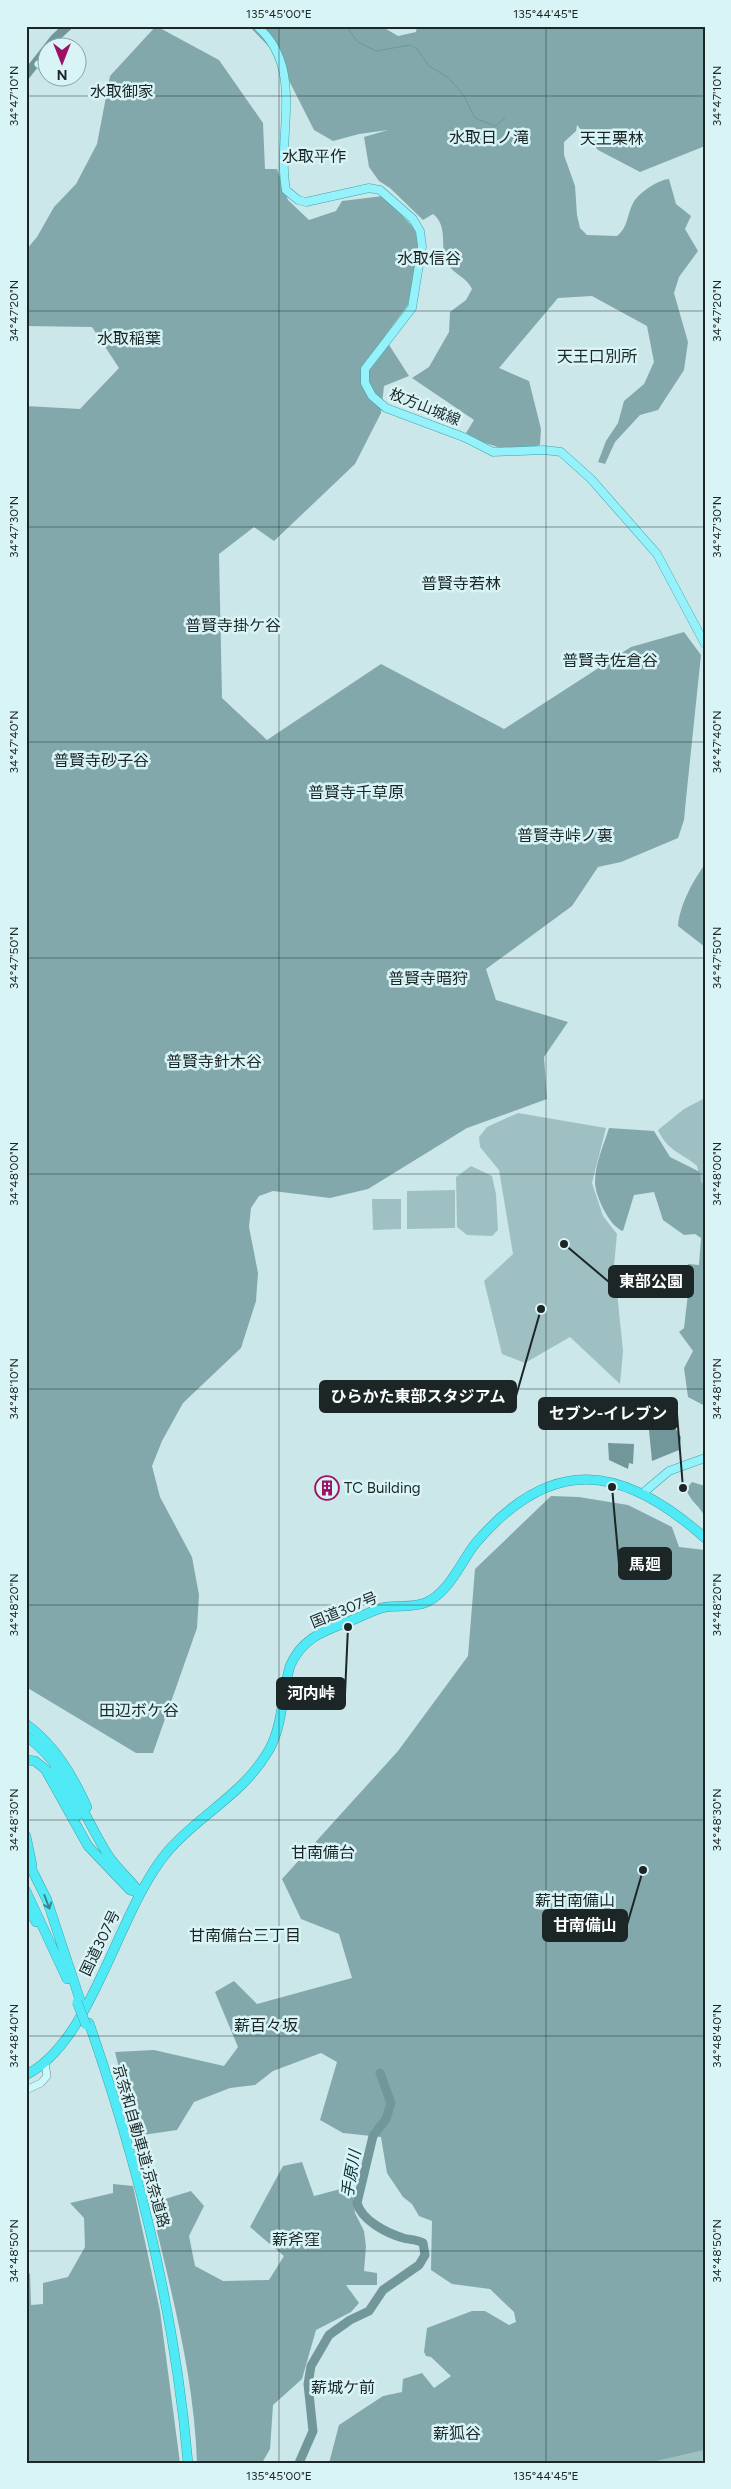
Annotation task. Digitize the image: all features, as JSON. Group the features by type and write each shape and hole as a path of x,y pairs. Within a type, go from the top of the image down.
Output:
{"highway":[{"name":"国道307号","path":"26,2075 45,2063 64,2042 80,2017 140,1893 168,1851 255,1773 275,1737 290,1666 298,1652 311,1638 334,1626 383,1608 416,1605 432,1599 448,1582 476,1544 519,1503 537,1490 565,1481 590,1478 608,1481 643,1493 677,1514 705,1538"},
{"path":"26,1724 51,1746 70,1774 98,1829 106,1858"},
{"path":"26,1736 40,1746 58,1767 106,1858"},
{"path":"26,1741 52,1765 67,1798 106,1858 140,1893"},
{"path":"26,1760 36,1761 45,1769 88,1846 106,1858"},
{"path":"26,1836 33,1871"},
{"name":"京奈和自動車道;京奈道路","path":"26,1858 47,1900 78,2001 115,2098 154,2239 173,2340 183,2409 188,2463"},
{"name":"京奈和自動車道;京奈道路","path":"26,1891 78,2001"},
{"path":"26,1905 71,1988"}],"main road":[{"name":"枚方山城線","path":"257,26 269,38 279,53 286,74 282,168 286,190 298,200 306,202 369,188 380,190 413,219 420,231 422,246 412,308 364,369 364,383 372,396 386,408 466,438 493,452 544,450 562,452 591,479 657,554 705,644"},
{"path":"643,1493 669,1471 705,1458"}],"street":[{"path":"26,2090 41,2083 47,2076 45,2063"}],"shaded area":[{"path":"156,26 219,60 263,123 265,169 277,169 288,200 309,220 336,211 342,201 383,196 422,236 408,305 384,337 409,376 384,386 381,413 355,464 274,541 254,527 219,554 222,698 267,740 381,664 504,729 631,647 684,632 701,655 684,820 678,838 621,862 598,867 572,906 486,969 496,1000 568,1022 544,1057 547,1099 467,1128 368,1189 330,1198 273,1191 259,1196 251,1208 249,1227 258,1273 256,1301 241,1348 183,1403 162,1441 152,1466 160,1497 192,1557 199,1595 197,1628 153,1753 136,1753 26,1687 26,406 80,409 119,368 92,327 26,326 26,250 37,237 54,207 76,184 97,144 110,76"},
{"path":"249,26 381,26 398,36 416,32 417,26 705,26 705,146 640,172 598,150 577,125 576,131 564,142 564,155 575,186 580,228 587,235 617,236 626,224 635,200 655,184 669,179 676,204 691,216 685,229 698,251 679,277 674,293 688,342 684,370 658,410 640,415 615,442 605,464 598,462 606,441 618,423 624,401 644,384 654,362 647,326 592,296 558,298 499,368 529,381 541,429 540,445 513,452 476,440 466,433 474,420 412,378 429,367 449,332 450,312 466,300 472,289 467,281 447,263 441,225 438,219 433,214 423,220 390,188 379,181 369,167 364,137 388,130 359,134 333,141 314,130 275,53"},
{"path":"705,864 705,947 678,926 681,909"},
{"path":"705,1098 705,1185 701,1182 697,1166 666,1143 658,1130 684,1109"},
{"path":"518,1113 606,1128 592,1183 603,1216 617,1234 613,1276 616,1282 623,1351 620,1384 570,1337 525,1363 502,1354 484,1281 513,1254 499,1170 480,1147 479,1137 487,1127"},
{"path":"609,1128 654,1131 670,1157 700,1172 701,1182 705,1185 705,1406 688,1397 684,1368 693,1351 679,1332 684,1328 689,1285 684,1282 688,1264 699,1265 701,1238 695,1234 684,1235 663,1220 654,1192 634,1195 623,1231 613,1224 600,1203 595,1182 598,1161"},
{"path":"471,1166 492,1176 496,1194 498,1230 492,1236 467,1235 457,1227 456,1177"},
{"path":"455,1190 455,1228 407,1229 407,1191"},
{"path":"372,1199 401,1199 401,1229 373,1230"},
{"path":"669,1418 681,1437 679,1450 652,1461 648,1420"},
{"path":"608,1443 634,1444 633,1464 629,1463 628,1469 609,1460"},
{"path":"692,1482 705,1486 705,1518 701,1510 690,1498 686,1489"},
{"path":"551,1496 579,1497 628,1505 672,1527 679,1547 705,1550 705,2450 648,2463 329,2463 339,2425 383,2396 402,2392 403,2379 422,2373 434,2388 451,2376 431,2357 426,2356 424,2352 427,2328 472,2311 485,2311 509,2325 516,2322 514,2312 490,2289 452,2284 431,2270 432,2221 419,2216 412,2204 403,2197 387,2173 381,2137 343,2133 320,2120 337,2062 321,2053 273,2071 255,2085 230,2088 194,2102 177,2130 136,2136 115,2052 154,2050 224,2066 238,2047 215,1992 234,1981 257,2004 352,1978 339,1934 301,1919 282,1879 398,1751 468,1656 475,1569"},
{"path":"302,2162 314,2196 352,2186 355,2213 364,2231 366,2246 364,2271 377,2273 377,2285 346,2285 359,2303 351,2312 316,2330 302,2379 273,2405 270,2449 262,2463 197,2463 191,2393 185,2358 171,2288 146,2185 157,2178 165,2199 191,2191 204,2206 189,2236 195,2266 223,2281 269,2280 284,2256 250,2227 283,2166"},
{"path":"113,2184 133,2186 160,2311 180,2463 26,2463 26,2269 30,2274 31,2305 43,2304 43,2283 68,2277 85,2247 84,2218 70,2203 113,2193"},
{"path":"705,2450 705,2463 648,2463"}],"waterway":[{"path":"26,75 55,38 68,26"},
{"path":"346,26 358,42 376,51 410,45 417,49 429,66 449,78 464,96 475,118 495,126 505,118"},
{"name":"手原川","path":"299,2463 313,2431 308,2384 311,2366 329,2335 350,2320 369,2311 383,2290 419,2265 425,2255 423,2243 397,2236 376,2225 364,2215 357,2203 373,2136 386,2119 391,2103 380,2073"}],"place":[{"name":"東部公園","path":"564,1244"},
{"name":"ひらかた東部スタジアム","path":"541,1309"},
{"name":"馬廻","path":"612,1487"},
{"name":"TC Building","path":"327,1488"},
{"name":"セブン-イレブン","path":"683,1488"},
{"name":"河内峠","path":"348,1627"},
{"name":"甘南備山","path":"643,1870"}],"district":[{"name":"水取御家","path":"122,91"},
{"name":"水取日ノ滝","path":"489,137"},
{"name":"天王栗林","path":"612,138"},
{"name":"水取平作","path":"314,156"},
{"name":"水取信谷","path":"429,258"},
{"name":"水取稲葉","path":"129,338"},
{"name":"天王口別所","path":"597,356"},
{"name":"普賢寺若林","path":"461,583"},
{"name":"普賢寺掛ケ谷","path":"233,625"},
{"name":"普賢寺佐倉谷","path":"610,660"},
{"name":"普賢寺砂子谷","path":"101,760"},
{"name":"普賢寺千草原","path":"356,792"},
{"name":"普賢寺峠ノ裏","path":"565,835"},
{"name":"普賢寺暗狩","path":"428,978"},
{"name":"普賢寺針木谷","path":"214,1061"},
{"name":"田辺ボケ谷","path":"139,1710"},
{"name":"甘南備台","path":"323,1852"},
{"name":"薪甘南備山","path":"575,1900"},
{"name":"甘南備台三丁目","path":"245,1935"},
{"name":"薪百々坂","path":"266,2025"},
{"name":"薪斧窪","path":"296,2239"},
{"name":"薪城ケ前","path":"343,2387"},
{"name":"薪狐谷","path":"457,2433"}]}
